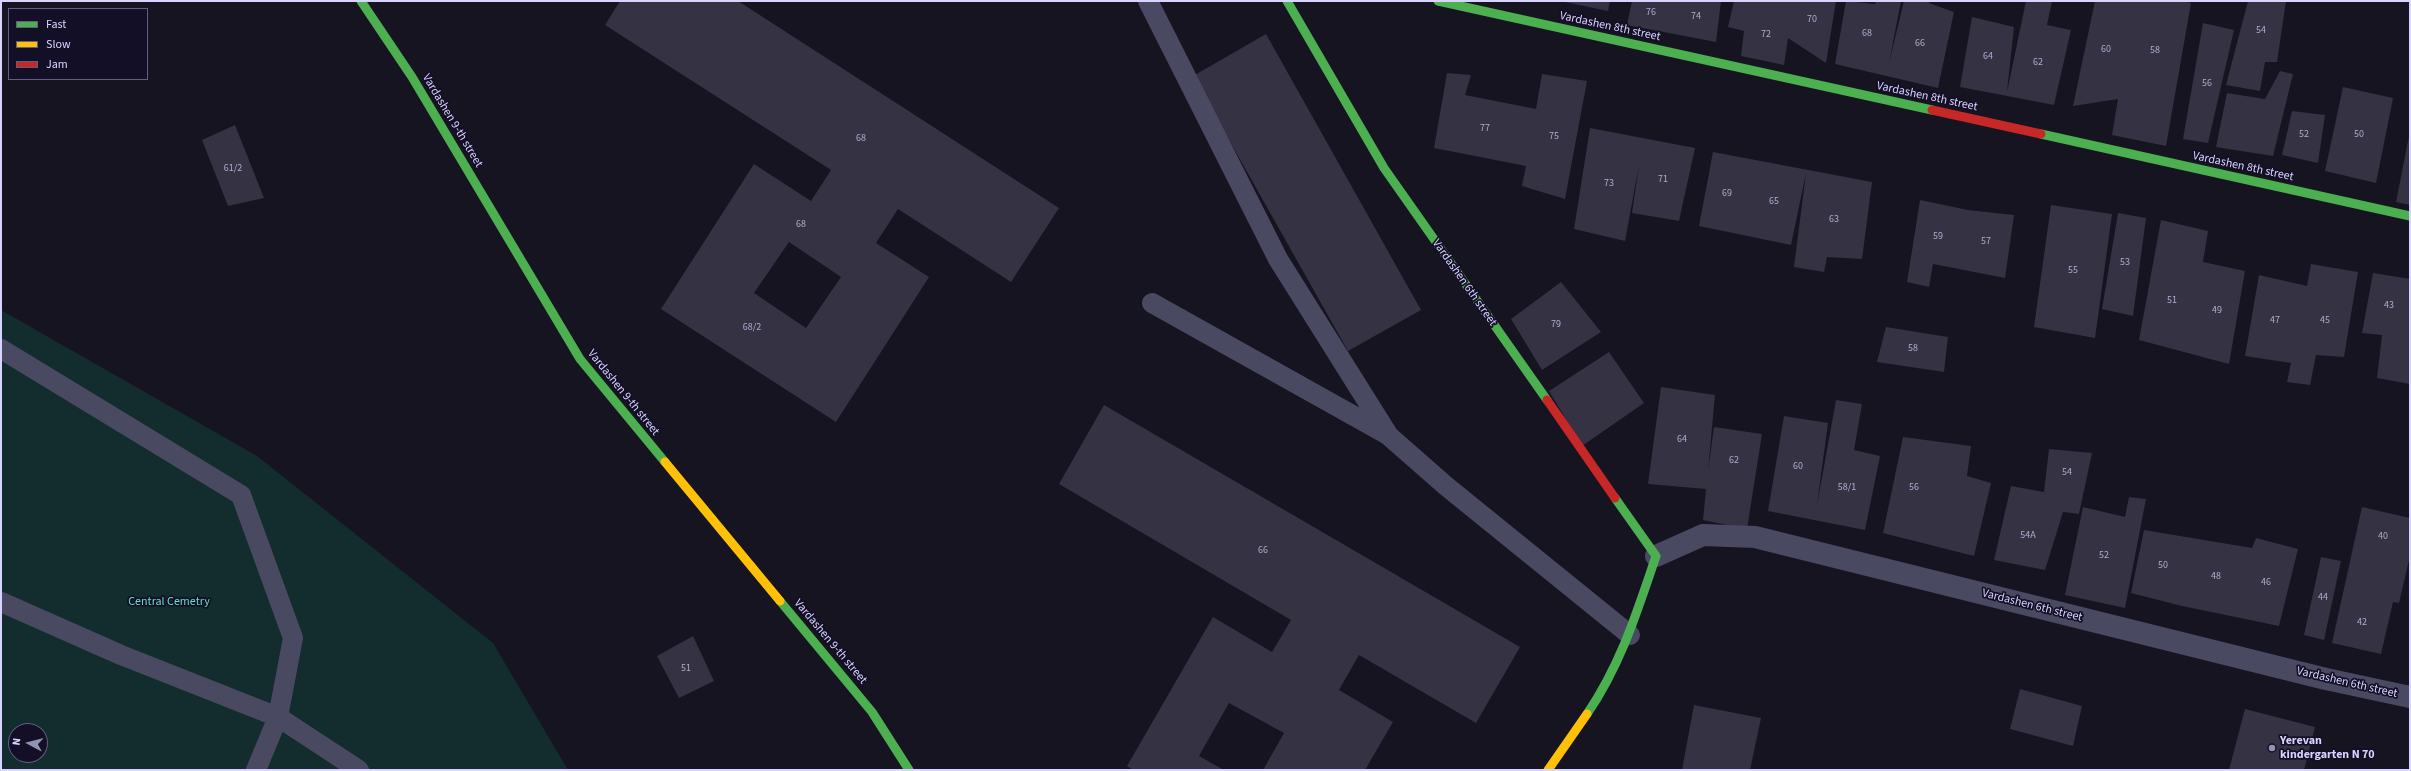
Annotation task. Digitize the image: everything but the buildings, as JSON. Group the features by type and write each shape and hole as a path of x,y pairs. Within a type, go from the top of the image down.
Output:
{"street":[{"name":"Vardashen 9-th street","path":"361,1 412,77 580,360 872,712 909,770"},
{"name":"Vardashen 6th street","path":"1287,1 1384,168 1656,556 1703,535 1755,537 2326,679 2410,697"},
{"name":"Vardashen 8th street","path":"1438,1 2410,216"},
{"path":"1548,770 1603,690 1630,635 1656,556"}],"lane":[{"path":"1148,1 1278,259 1389,436"},
{"path":"1152,303 1389,436 1446,486 1630,635"},
{"path":"1,349 241,495 293,638 278,717 256,770"},
{"path":"1,602 121,655 278,717 359,770"}],"green space":[{"name":"Central Cemetry","path":"1,310 257,456 493,643 568,770 1,770"}],"traffic: fast":[{"path":"361,1 412,77 580,359 665,462"},
{"path":"1287,1 1384,168 1547,400"},
{"path":"1438,1 1932,110"},
{"path":"2041,134 2410,216"},
{"path":"1587,714 1619,657 1635,617 1656,556 1615,498"},
{"path":"780,601 872,712 909,770"}],"traffic: slow":[{"path":"665,462 780,601"},
{"path":"1548,770 1587,714"}],"traffic: jam":[{"path":"1932,110 2041,134"},
{"path":"1547,400 1615,498"}],"place":[{"name":"Yerevan kindergarten N 70","path":"2272,748"}]}
